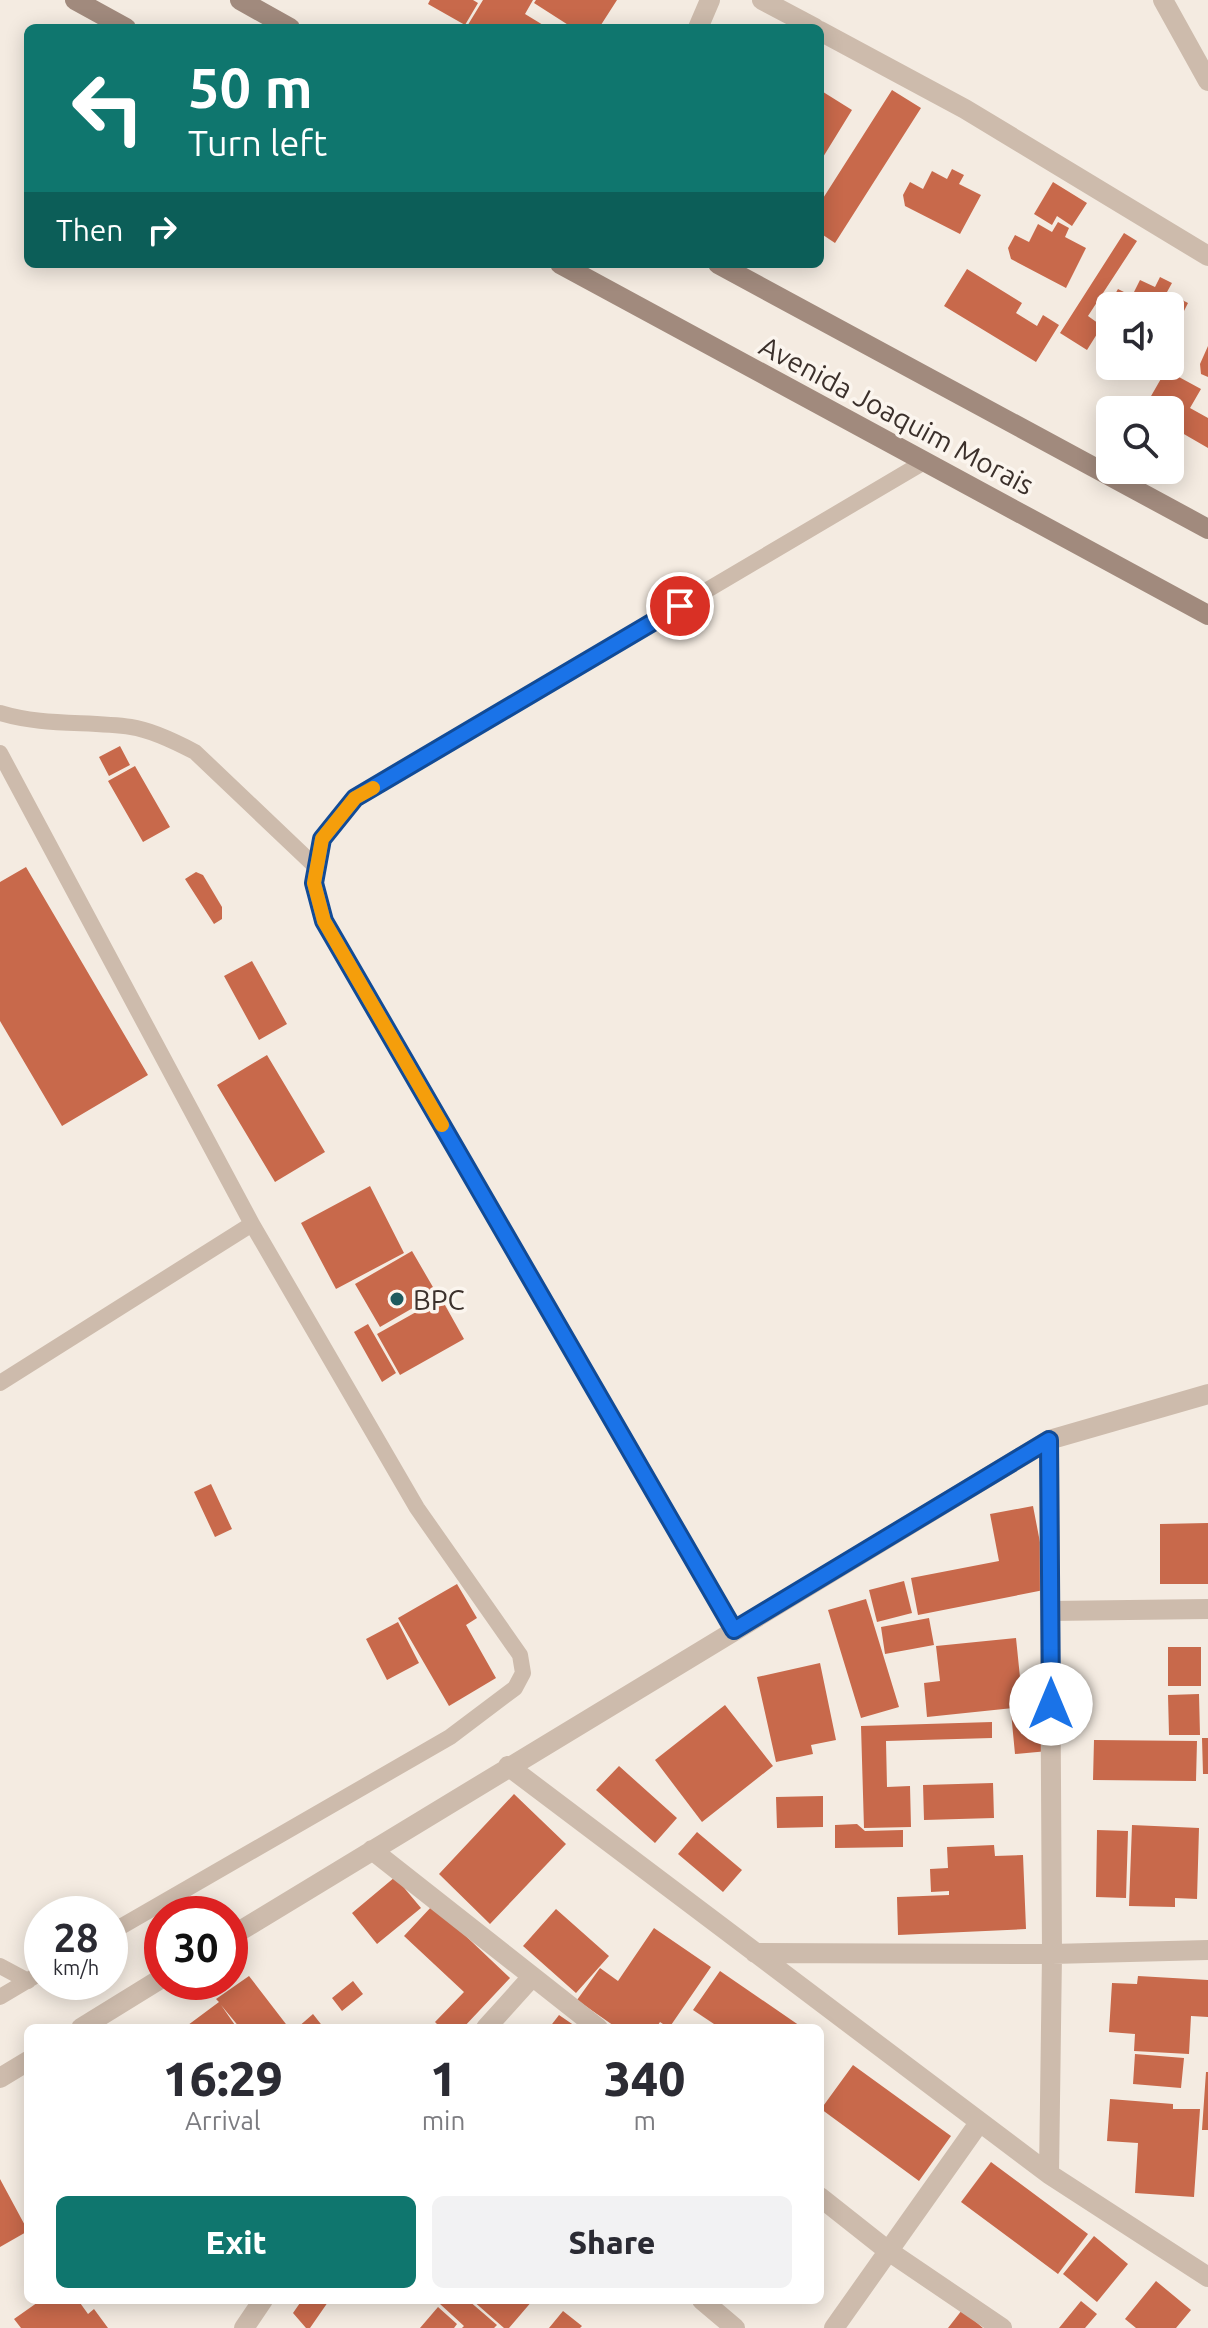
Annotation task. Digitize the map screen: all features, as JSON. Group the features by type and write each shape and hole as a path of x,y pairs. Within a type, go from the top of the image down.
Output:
{"street":[{"path":"75,0 119,24"},
{"path":"240,0 283,24"},
{"path":"700,24 710,0"},
{"path":"762,0 807,24"},
{"path":"1163,0 1208,81"},
{"path":"824,33 965,109 1208,256"},
{"name":"Avenida Joaquim Morais","path":"567,268 1208,615"},
{"name":"Avenida Joaquim Morais","path":"725,268 1208,529"},
{"path":"248,1926 1049,1440 1208,1394"},
{"path":"1049,1440 1052,1954 1049,2174"},
{"path":"1050,1611 1208,1609"},
{"path":"508,1766 979,2123 1049,2174 1208,2277"},
{"path":"372,1850 593,2024"},
{"path":"755,1953 1052,1954 1208,1950"},
{"path":"490,2024 531,1978"},
{"path":"87,2024 144,1989"},
{"path":"0,2078 24,2063"},
{"path":"834,2328 979,2123"},
{"path":"824,2200 887,2250 1002,2328"},
{"path":"244,2328 260,2304"},
{"path":"707,2304 735,2328"}],"lane":[{"path":"734,1630 324,921 314,883 322,839 355,798 924,462"},
{"path":"0,713 21,719 133,727 195,752 317,868"},
{"path":"0,753 252,1224 417,1508 520,1655 523,1673 515,1688 450,1737 128,1923"},
{"path":"0,1383 252,1224"},
{"path":"0,1966 24,1973"},
{"path":"0,1997 24,1983"}],"building":[{"path":"430,0 473,0 478,3 466,24 428,4"},
{"path":"483,0 533,0 525,14 541,24 468,24"},
{"path":"536,0 617,0 602,24 567,24 534,3"},
{"path":"892,90 921,108 835,243 824,236 824,197"},
{"path":"824,92 852,110 824,156"},
{"path":"952,169 964,175 959,184 981,195 960,234 905,206 903,195 910,182 923,189 932,171 947,179"},
{"path":"1053,182 1087,203 1072,226 1057,216 1052,225 1034,214"},
{"path":"1058,222 1069,228 1065,237 1086,248 1066,288 1011,259 1008,248 1015,235 1029,242 1038,224 1052,232"},
{"path":"1124,233 1137,241 1104,292 1096,292 1096,304 1088,316 1096,322 1096,336 1087,350 1060,333"},
{"path":"967,269 1022,303 1016,313 1037,326 1043,315 1059,325 1036,362 944,306"},
{"path":"1160,277 1172,283 1167,292 1134,292 1140,280 1155,287"},
{"path":"1208,346 1208,377 1201,374 1200,364"},
{"path":"1160,380 1184,380 1201,389 1190,408 1208,418 1208,448 1184,434 1184,396 1151,396"},
{"path":"120,746 130,765 109,776 99,757"},
{"path":"135,766 170,827 143,842 108,781"},
{"path":"26,867 148,1075 62,1126 0,1021 0,882"},
{"path":"196,872 203,875 222,907 222,919 214,924 185,879"},
{"path":"252,961 287,1024 259,1040 224,976"},
{"path":"267,1055 325,1152 275,1182 217,1085"},
{"path":"370,1186 404,1253 336,1289 301,1223"},
{"path":"412,1251 437,1294 380,1327 355,1284"},
{"path":"441,1298 464,1339 400,1375 377,1334"},
{"path":"368,1324 396,1373 382,1382 354,1332"},
{"path":"211,1484 232,1529 215,1537 194,1492"},
{"path":"1033,1506 1049,1589 918,1615 911,1578 999,1561 990,1514"},
{"path":"1208,1523 1208,1584 1160,1584 1160,1524"},
{"path":"904,1581 912,1613 877,1622 869,1590"},
{"path":"457,1584 477,1618 466,1625 496,1678 449,1706 398,1618"},
{"path":"866,1599 899,1707 861,1718 828,1610"},
{"path":"929,1618 934,1645 885,1654 881,1627"},
{"path":"398,1622 419,1663 387,1680 366,1639"},
{"path":"1016,1638 1023,1707 927,1717 924,1683 940,1681 936,1646"},
{"path":"1168,1647 1201,1647 1201,1686 1168,1686"},
{"path":"820,1663 836,1740 811,1745 813,1754 776,1762 757,1677"},
{"path":"1199,1694 1200,1735 1169,1735 1168,1695"},
{"path":"725,1705 773,1766 702,1822 655,1760"},
{"path":"1044,1709 1048,1751 1015,1754 1011,1712"},
{"path":"992,1722 992,1738 886,1741 887,1787 910,1786 911,1827 864,1828 861,1726"},
{"path":"1202,1738 1208,1738 1208,1774 1203,1774"},
{"path":"1094,1740 1197,1741 1196,1781 1093,1780"},
{"path":"619,1766 677,1818 655,1843 596,1790"},
{"path":"993,1783 994,1818 924,1820 923,1785"},
{"path":"514,1794 566,1844 490,1924 439,1874"},
{"path":"823,1796 823,1827 777,1828 776,1797"},
{"path":"857,1824 865,1831 903,1830 903,1847 835,1848 835,1825"},
{"path":"1132,1825 1199,1828 1197,1899 1175,1898 1175,1907 1129,1906"},
{"path":"1097,1830 1128,1831 1126,1898 1096,1897"},
{"path":"697,1832 742,1870 723,1892 678,1854"},
{"path":"994,1845 995,1856 1023,1855 1026,1929 898,1935 897,1897 949,1895 949,1891 931,1892 930,1869 948,1868 947,1847"},
{"path":"395,1877 421,1908 377,1944 352,1913"},
{"path":"433,1905 510,1978 467,2024 437,2024 435,2022 464,1992 404,1936"},
{"path":"556,1909 609,1956 576,1993 523,1946"},
{"path":"654,1928 711,1967 672,2024 611,2024 577,2000 600,1968 618,1981"},
{"path":"720,1971 797,2024 714,2024 693,2010"},
{"path":"249,1976 286,2024 237,2024 221,2005 234,2024 189,2024 219,2002 217,2000 248,2000"},
{"path":"1138,1976 1208,1980 1208,2017 1191,2016 1189,2054 1134,2051 1135,2034 1109,2032 1112,1983 1137,1984"},
{"path":"353,1981 363,1994 342,2011 332,1998"},
{"path":"313,2014 321,2024 302,2024"},
{"path":"559,2015 572,2024 552,2024"},
{"path":"1135,2054 1184,2058 1181,2088 1133,2084"},
{"path":"853,2065 951,2136 919,2181 824,2111 824,2105"},
{"path":"1206,2072 1208,2130 1202,2130"},
{"path":"1110,2099 1173,2104 1173,2109 1200,2109 1194,2197 1135,2193 1138,2143 1107,2141"},
{"path":"991,2162 1088,2234 1058,2274 961,2202"},
{"path":"0,2179 24,2224 24,2233 0,2247"},
{"path":"1094,2236 1128,2264 1097,2302 1063,2274"},
{"path":"1156,2281 1191,2310 1176,2328 1136,2328 1125,2319"},
{"path":"1081,2301 1097,2314 1085,2328 1059,2328"},
{"path":"35,2304 81,2304 88,2314 94,2309 108,2328 21,2328 14,2319"},
{"path":"299,2304 327,2304 310,2328 306,2328 293,2313"},
{"path":"440,2304 473,2304 497,2325 494,2328 462,2328 464,2326"},
{"path":"477,2304 530,2304 509,2328 504,2328"},
{"path":"438,2307 457,2324 454,2328 420,2328"},
{"path":"962,2310 983,2328 948,2328"},
{"path":"563,2311 582,2326 549,2328"}],"slow traffic":[{"path":"373,788 355,798 322,839 314,883 324,921 442,1125"}],"place":[{"name":"BPC","path":"397,1299"}],"route":[{"path":"680,606 355,798 322,839 314,883 324,921 734,1630 1049,1440 1051,1704"}]}
